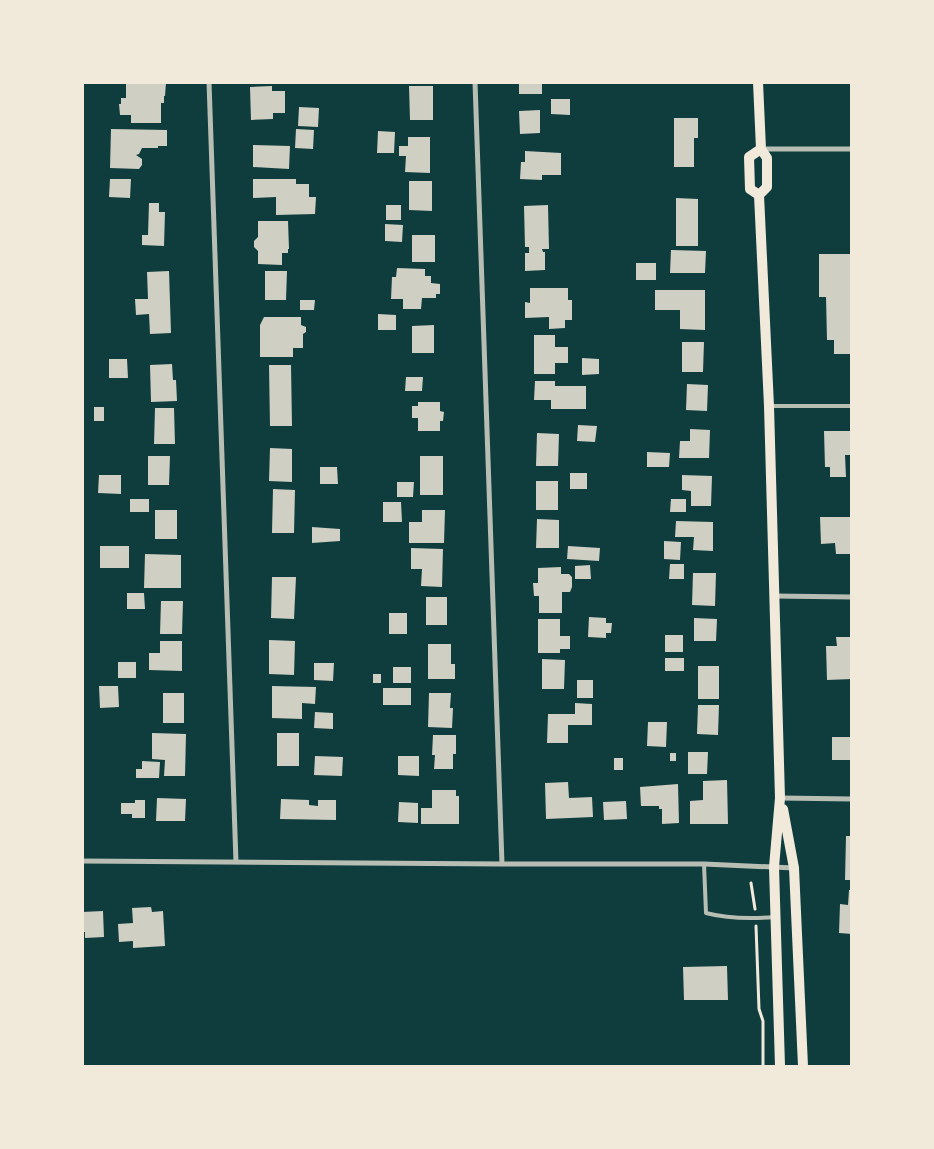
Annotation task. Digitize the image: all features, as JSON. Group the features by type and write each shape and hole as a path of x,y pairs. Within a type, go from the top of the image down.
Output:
{"main road":[{"path":"758,82 761,149 767,158 767,188 759,194"},
{"path":"759,194 750,189 749,157 761,149"},
{"path":"759,194 769,406 780,798 774,868 780,1066"},
{"path":"780,798 794,868 803,1066"}],"street":[{"path":"209,82 236,862"},
{"path":"475,82 502,864"},
{"path":"761,149 852,149"},
{"path":"774,596 852,598"},
{"path":"780,798 852,799"},
{"path":"82,861 704,864 794,868"}],"lane":[{"path":"769,406 852,406"},
{"path":"704,864 706,913 723,918 775,917"}],"path":[{"path":"751,883 755,899 763,1066"}],"building":[{"path":"126,82 166,83 164,103 161,103 161,123 131,123 131,115 120,115 119,104 121,104 121,98 126,98"},
{"path":"519,82 542,82 542,94 519,94"},
{"path":"272,86 272,91 285,91 285,113 273,113 273,119 251,120 250,87"},
{"path":"409,86 433,86 433,120 410,120"},
{"path":"551,99 570,99 570,115 551,114"},
{"path":"299,107 319,108 318,127 298,126"},
{"path":"540,110 540,133 520,134 519,111"},
{"path":"674,118 698,118 698,138 694,138 694,167 674,167"},
{"path":"111,129 167,130 167,146 142,148 139,154 136,155 142,159 142,165 139,169 110,168"},
{"path":"296,129 314,130 313,149 295,148"},
{"path":"378,131 395,132 394,153 377,153"},
{"path":"408,137 430,137 430,173 405,172 406,156 399,156 399,146 408,146"},
{"path":"253,145 290,146 289,169 253,167"},
{"path":"525,151 561,153 561,175 542,175 542,180 520,179 521,162 525,162"},
{"path":"110,179 131,179 130,198 109,197"},
{"path":"253,179 296,179 296,184 309,184 309,197 316,197 315,214 276,215 276,197 253,198"},
{"path":"409,181 432,181 432,211 409,210"},
{"path":"676,198 698,199 698,246 676,246"},
{"path":"149,203 159,203 159,212 165,212 164,246 142,245 142,235 148,235"},
{"path":"386,205 401,205 401,220 386,220"},
{"path":"548,205 549,249 542,249 545,252 545,270 525,271 525,253 529,253 529,247 525,247 524,206"},
{"path":"258,221 288,221 289,249 288,253 282,253 282,265 258,264 258,251 254,247 254,241 258,237"},
{"path":"385,224 403,225 402,242 385,241"},
{"path":"412,235 435,235 435,262 412,262"},
{"path":"671,250 706,251 705,273 670,273"},
{"path":"819,254 852,254 852,354 834,354 834,340 827,340 826,297 819,297"},
{"path":"636,263 656,263 656,280 636,280"},
{"path":"397,268 425,269 425,276 431,276 431,283 440,284 440,294 436,294 436,298 422,298 421,309 403,309 403,299 391,299 392,277 396,277"},
{"path":"169,271 171,333 150,334 149,314 136,315 135,299 148,299 147,272"},
{"path":"265,271 287,271 286,300 265,300"},
{"path":"530,288 568,288 568,300 572,300 572,320 565,320 565,328 549,329 549,317 525,318 525,302 530,303"},
{"path":"655,290 705,290 705,330 680,329 680,310 655,310"},
{"path":"300,300 315,300 314,310 300,310"},
{"path":"378,314 396,315 396,330 378,330"},
{"path":"264,317 301,317 301,325 306,327 306,332 303,334 303,348 293,348 293,357 260,357 260,325"},
{"path":"434,325 434,353 412,353 412,326"},
{"path":"534,335 555,335 555,347 568,347 568,363 555,363 555,374 534,374"},
{"path":"682,342 704,342 703,372 682,372"},
{"path":"582,358 599,359 599,374 582,375"},
{"path":"109,359 127,359 128,378 109,378"},
{"path":"172,364 173,380 176,380 177,401 151,402 150,365"},
{"path":"269,365 291,365 292,426 270,426"},
{"path":"406,377 423,377 422,391 405,391"},
{"path":"535,381 555,381 555,386 586,386 586,409 551,409 551,400 534,400"},
{"path":"687,384 708,385 707,411 686,410"},
{"path":"418,402 440,402 440,411 444,412 443,421 440,421 440,431 418,431 418,418 412,418 412,406 418,406"},
{"path":"94,407 104,407 104,421 94,421"},
{"path":"155,408 174,408 175,444 154,444"},
{"path":"578,425 597,426 595,442 577,441"},
{"path":"690,429 710,430 709,458 679,458 680,441 690,441"},
{"path":"824,431 852,431 852,455 845,455 846,477 830,477 830,467 825,467"},
{"path":"537,433 559,434 558,466 536,466"},
{"path":"270,448 292,449 292,482 269,481"},
{"path":"647,452 670,453 669,467 647,467"},
{"path":"148,456 170,456 169,485 148,485"},
{"path":"420,456 443,456 443,495 420,495"},
{"path":"320,467 337,467 338,484 320,484"},
{"path":"570,473 587,473 587,489 570,489"},
{"path":"99,475 121,475 121,494 98,493"},
{"path":"682,475 712,476 711,506 691,506 691,491 682,490"},
{"path":"536,481 558,481 558,510 536,510"},
{"path":"397,482 414,482 413,497 397,497"},
{"path":"273,489 295,490 294,533 272,533"},
{"path":"130,499 149,499 149,512 130,512"},
{"path":"671,499 686,499 686,512 670,512"},
{"path":"383,502 401,502 402,522 383,522"},
{"path":"155,510 177,510 177,539 155,539"},
{"path":"422,510 445,510 444,543 409,543 409,522 422,522"},
{"path":"820,517 852,517 852,554 836,554 835,543 821,544"},
{"path":"537,519 559,520 559,548 536,548"},
{"path":"676,521 713,522 713,551 693,550 694,537 675,537"},
{"path":"312,527 340,529 340,541 312,543"},
{"path":"664,541 681,542 680,560 664,559"},
{"path":"100,546 129,546 129,568 100,568"},
{"path":"568,546 600,548 599,561 567,559"},
{"path":"411,548 443,549 442,587 421,586 422,569 411,569"},
{"path":"145,554 181,555 181,588 144,588"},
{"path":"670,564 684,564 684,579 669,579"},
{"path":"590,565 591,579 575,579 575,566"},
{"path":"561,567 561,574 569,574 572,577 570,592 562,592 562,613 539,613 539,596 534,596 533,583 538,583 538,568"},
{"path":"693,573 716,573 715,606 692,605"},
{"path":"272,577 296,577 294,619 271,618"},
{"path":"127,593 144,593 145,609 127,609"},
{"path":"426,597 447,597 447,625 426,625"},
{"path":"161,601 183,601 182,634 160,634"},
{"path":"389,613 407,613 407,634 389,634"},
{"path":"589,617 606,618 606,623 612,623 611,633 606,633 606,638 588,637"},
{"path":"694,618 717,619 716,641 694,641"},
{"path":"538,619 560,619 560,636 570,636 570,649 560,649 560,653 538,653"},
{"path":"665,635 683,635 683,652 665,652"},
{"path":"836,637 852,637 852,679 827,680 826,646 837,646"},
{"path":"269,640 295,641 294,675 269,674"},
{"path":"160,641 182,641 182,671 149,670 149,653 160,653"},
{"path":"428,644 451,644 451,664 455,664 455,679 428,679"},
{"path":"665,658 684,658 684,671 665,671"},
{"path":"542,659 565,660 564,689 542,689"},
{"path":"118,662 136,662 136,678 118,678"},
{"path":"314,663 334,663 333,681 314,680"},
{"path":"698,666 719,666 719,699 698,699"},
{"path":"393,667 411,667 411,683 393,683"},
{"path":"373,674 381,674 381,683 373,683"},
{"path":"577,680 593,680 593,698 577,698"},
{"path":"99,686 118,686 119,707 100,708"},
{"path":"272,686 316,687 315,704 302,703 302,719 272,718"},
{"path":"383,688 411,688 411,705 383,705"},
{"path":"163,693 184,693 184,723 163,723"},
{"path":"429,693 451,693 450,708 453,708 452,728 428,727"},
{"path":"575,703 592,704 592,725 568,725 568,743 547,743 548,714 575,714"},
{"path":"698,705 719,705 718,735 697,734"},
{"path":"315,712 333,713 333,729 314,728"},
{"path":"648,722 667,722 666,747 647,746"},
{"path":"152,733 186,734 185,776 164,776 165,760 152,759"},
{"path":"277,733 299,733 299,766 277,766"},
{"path":"433,735 456,735 456,754 453,754 453,769 434,769 435,755 432,755"},
{"path":"832,737 852,737 852,760 832,760"},
{"path":"688,752 708,752 707,774 688,774"},
{"path":"670,753 676,753 676,761 670,761"},
{"path":"315,756 343,757 342,776 314,775"},
{"path":"398,756 419,756 419,776 398,775"},
{"path":"614,758 623,758 623,770 614,770"},
{"path":"142,761 160,762 159,778 136,778 136,769 142,769"},
{"path":"727,780 728,824 690,824 690,801 703,800 703,781"},
{"path":"568,782 569,798 592,797 593,817 546,819 545,783"},
{"path":"678,784 679,823 662,824 662,809 659,809 659,806 641,806 640,787"},
{"path":"432,790 456,790 456,796 459,796 459,824 421,824 421,808 432,808"},
{"path":"157,798 186,799 185,821 156,821"},
{"path":"281,799 309,800 309,805 318,806 318,800 336,800 336,820 280,819"},
{"path":"135,800 145,800 145,818 132,818 132,814 121,814 121,803 135,803"},
{"path":"626,801 627,819 604,820 603,802"},
{"path":"399,802 418,803 418,823 398,822"},
{"path":"846,836 852,836 852,880 845,880"},
{"path":"849,890 852,890 852,934 839,933 840,904 848,905"},
{"path":"151,907 152,912 163,911 165,946 133,948 133,941 119,942 118,924 133,923 132,908"},
{"path":"103,911 104,937 85,938 85,932 82,932 82,912"},
{"path":"727,966 728,1000 684,1000 683,967"}]}
